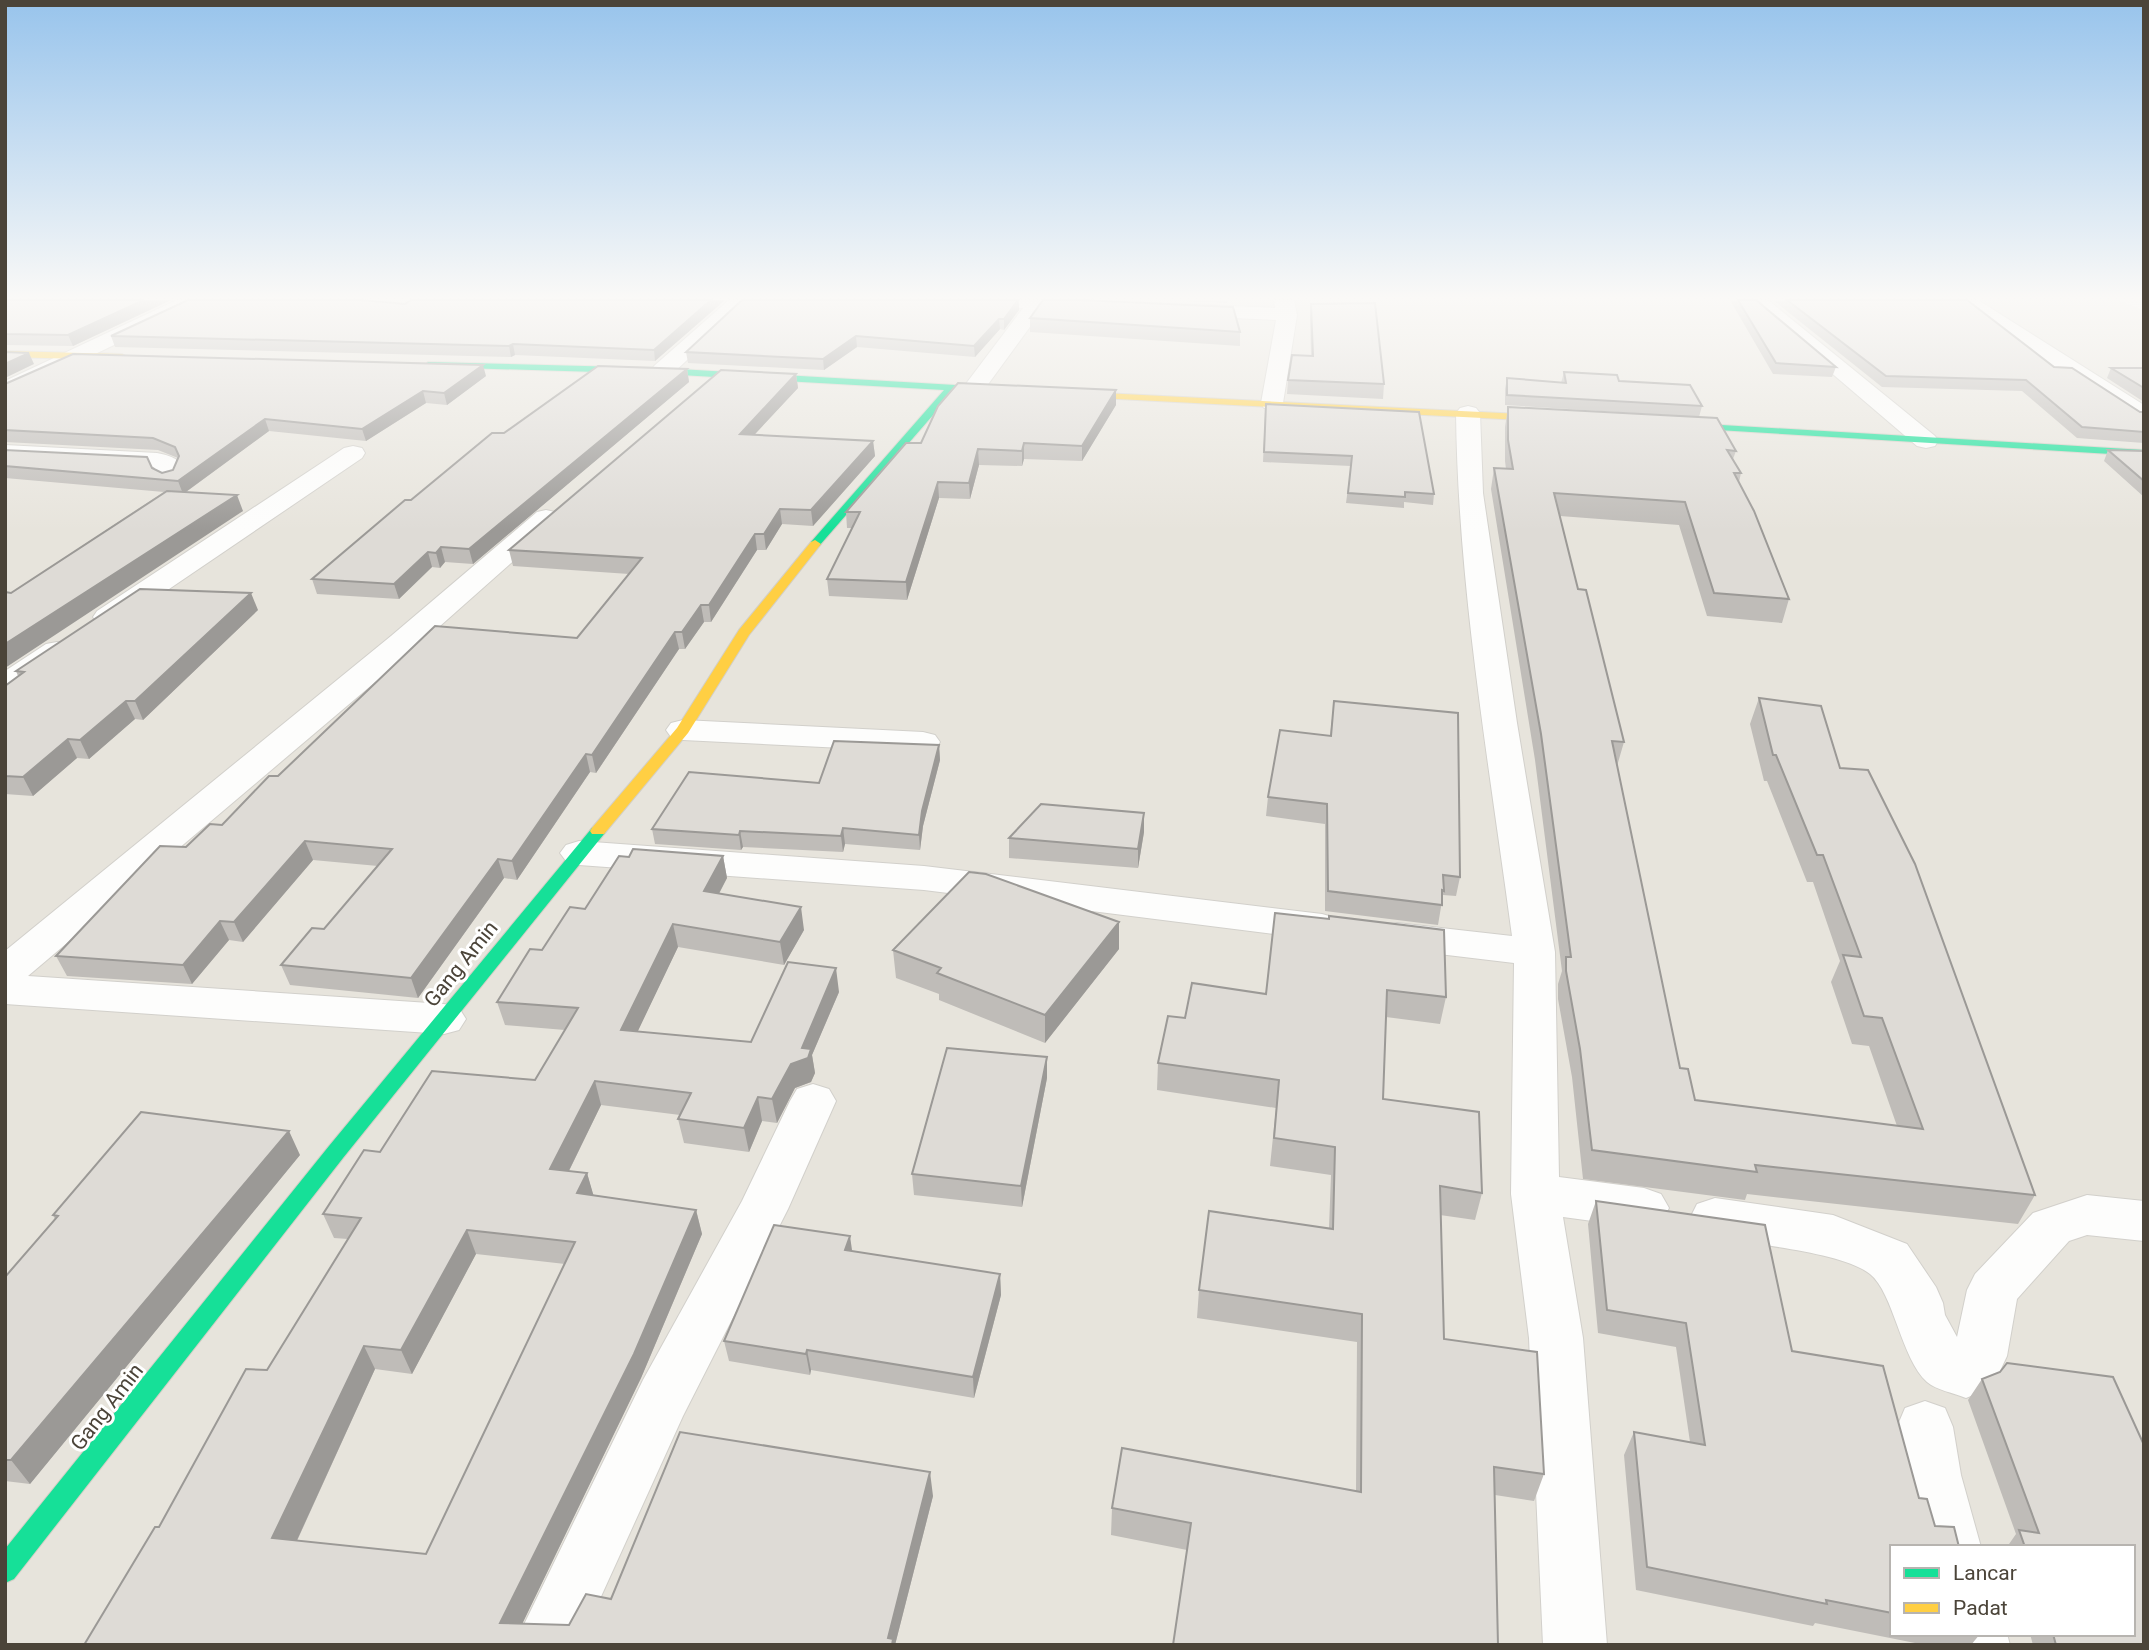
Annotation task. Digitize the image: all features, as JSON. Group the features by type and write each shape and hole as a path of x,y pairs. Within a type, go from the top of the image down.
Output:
{"street":[{"path":"5,390 32,377"},
{"path":"684,401 713,377"},
{"path":"750,377 1579,420"},
{"path":"962,389 973,377"},
{"path":"1272,403 1276,377"},
{"path":"1849,377 1926,441"},
{"path":"2085,377 2144,415"},
{"name":"Gang Amin","path":"5,1570 444,1019 683,730 744,633 803,558 962,389"},
{"path":"1468,413 1470,494 1500,723 1535,953 1535,1194 1556,1338 1574,1645"},
{"path":"1649,424 2144,453"},
{"path":"5,452 157,460 169,464 168,475"},
{"path":"5,469 37,452"},
{"path":"5,685 353,453"},
{"path":"5,973 402,643 570,498"},
{"path":"683,730 923,742"},
{"path":"579,853 924,878 1535,953"},
{"path":"5,989 444,1019"},
{"path":"546,1645 663,1398 727,1279 813,1101"},
{"path":"1535,1194 1833,1236 1889,1259 1917,1303 1919,1318 1939,1356 1947,1366 1966,1373 1980,1356 1993,1290 2051,1227 2087,1215 2144,1221"},
{"path":"1925,1427 1932,1475 1950,1545"}],"shaded area":[{"path":"5,377 2144,377 2144,1645 5,1645"}],"building":[{"path":"21,377 466,377 444,393 423,391 362,429 265,419 178,481 5,466 5,450 147,457 152,468 162,473 173,470 179,456 175,447 153,438 5,430 5,384"},
{"path":"583,377 677,377 469,549 441,547 436,553 428,552 394,584 312,579 405,500 411,500 492,433 504,433"},
{"path":"713,377 793,377 740,434 873,441 811,510 780,509 764,534 755,534 709,605 701,605 682,632 675,632 592,755 586,754 512,861 498,859 411,978 281,965 312,928 324,929 392,849 305,841 234,922 220,921 183,965 56,956 160,846 186,847 210,824 222,825 269,776 278,776 435,626 577,638 642,558 509,550"},
{"path":"1288,377 1383,377 1384,384 1288,380"},
{"path":"1565,377 1618,377 1619,381 1690,385 1702,406 1507,395 1507,378 1566,383"},
{"path":"1921,377 2086,377 2144,412 2144,432 2082,427 2026,380"},
{"path":"2126,377 2144,377 2144,388"},
{"path":"958,383 1116,390 1082,446 1024,443 1022,451 978,449 969,483 938,482 906,582 827,579 860,512 846,512 906,443 921,443 938,406"},
{"path":"1266,404 1419,412 1434,494 1405,492 1405,497 1348,493 1352,456 1264,452"},
{"path":"1508,407 1717,418 1736,451 1727,450 1741,473 1734,473 1754,511 1789,599 1714,593 1685,502 1554,493 1578,589 1586,590 1624,742 1612,741 1680,1068 1688,1069 1695,1100 1923,1129 1882,1018 1864,1016 1843,955 1861,957 1823,855 1817,855 1776,755 1773,755 1759,698 1821,706 1840,768 1868,770 1915,864 2035,1195 1755,1165 1757,1172 1592,1150 1580,1049 1566,971 1566,957 1571,957 1541,734 1494,468 1513,469 1508,440"},
{"path":"2108,450 2144,451 2144,481"},
{"path":"167,491 237,495 5,644 5,592 11,593"},
{"path":"140,589 251,593 135,701 126,701 80,740 68,739 23,777 5,776 5,686 24,672 16,671"},
{"path":"1334,701 1458,713 1460,877 1443,875 1442,905 1328,891 1327,804 1268,797 1280,730 1331,736"},
{"path":"834,741 939,745 922,811 919,835 843,828 841,836 740,831 739,835 652,829 689,772 819,783"},
{"path":"1041,804 1144,813 1138,849 1009,838"},
{"path":"633,849 723,856 704,891 801,907 780,942 673,924 621,1030 751,1042 788,962 836,968 802,1048 811,1049 808,1058 791,1064 772,1099 758,1097 744,1128 678,1119 691,1093 595,1081 550,1169 587,1173 577,1193 696,1210 634,1354 500,1623 569,1625 586,1594 611,1599 680,1432 930,1472 888,1638 893,1639 892,1645 84,1645 155,1527 159,1527 246,1369 267,1370 361,1218 323,1214 364,1150 380,1152 432,1071 535,1080 578,1008 497,1002 530,949 542,950 570,907 585,909 619,856 629,857","holes":["467,1230 575,1242 426,1554 272,1538 364,1346 401,1350"]},
{"path":"969,872 986,874 1119,922 1045,1015 937,973 941,968 893,950"},
{"path":"1275,913 1329,919 1329,916 1444,930 1446,997 1387,990 1383,1099 1479,1112 1482,1193 1440,1186 1444,1339 1537,1352 1544,1474 1494,1467 1498,1645 1173,1645 1191,1523 1112,1508 1122,1448 1361,1492 1362,1314 1199,1290 1209,1211 1333,1229 1335,1147 1274,1138 1279,1080 1158,1063 1168,1016 1185,1018 1192,983 1266,994"},
{"path":"947,1048 1047,1057 1021,1186 912,1174"},
{"path":"141,1112 289,1131 11,1460 5,1460 5,1277 58,1216 53,1215"},
{"path":"1596,1201 1765,1225 1792,1351 1883,1366 1919,1498 1927,1499 1935,1526 1954,1527 1958,1545 1890,1545 1890,1613 1826,1600 1827,1604 1647,1567 1634,1432 1705,1445 1686,1323 1607,1310"},
{"path":"774,1225 850,1236 845,1250 1000,1274 973,1377 807,1350 806,1354 724,1341"},
{"path":"2007,1363 2113,1377 2144,1445 2144,1645 2056,1645 2054,1636 2135,1636 2135,1545 2024,1545 2019,1530 2039,1533 1982,1379 2000,1372"}],"traffic: fast":[{"path":"766,377 1007,391"},
{"path":"815,544 951,388"},
{"path":"1672,425 2144,453"},
{"path":"5,1570 336,1152 598,831"}],"traffic: slow":[{"path":"1063,394 1559,419"},
{"path":"598,831 683,730 744,633 815,544"}]}
